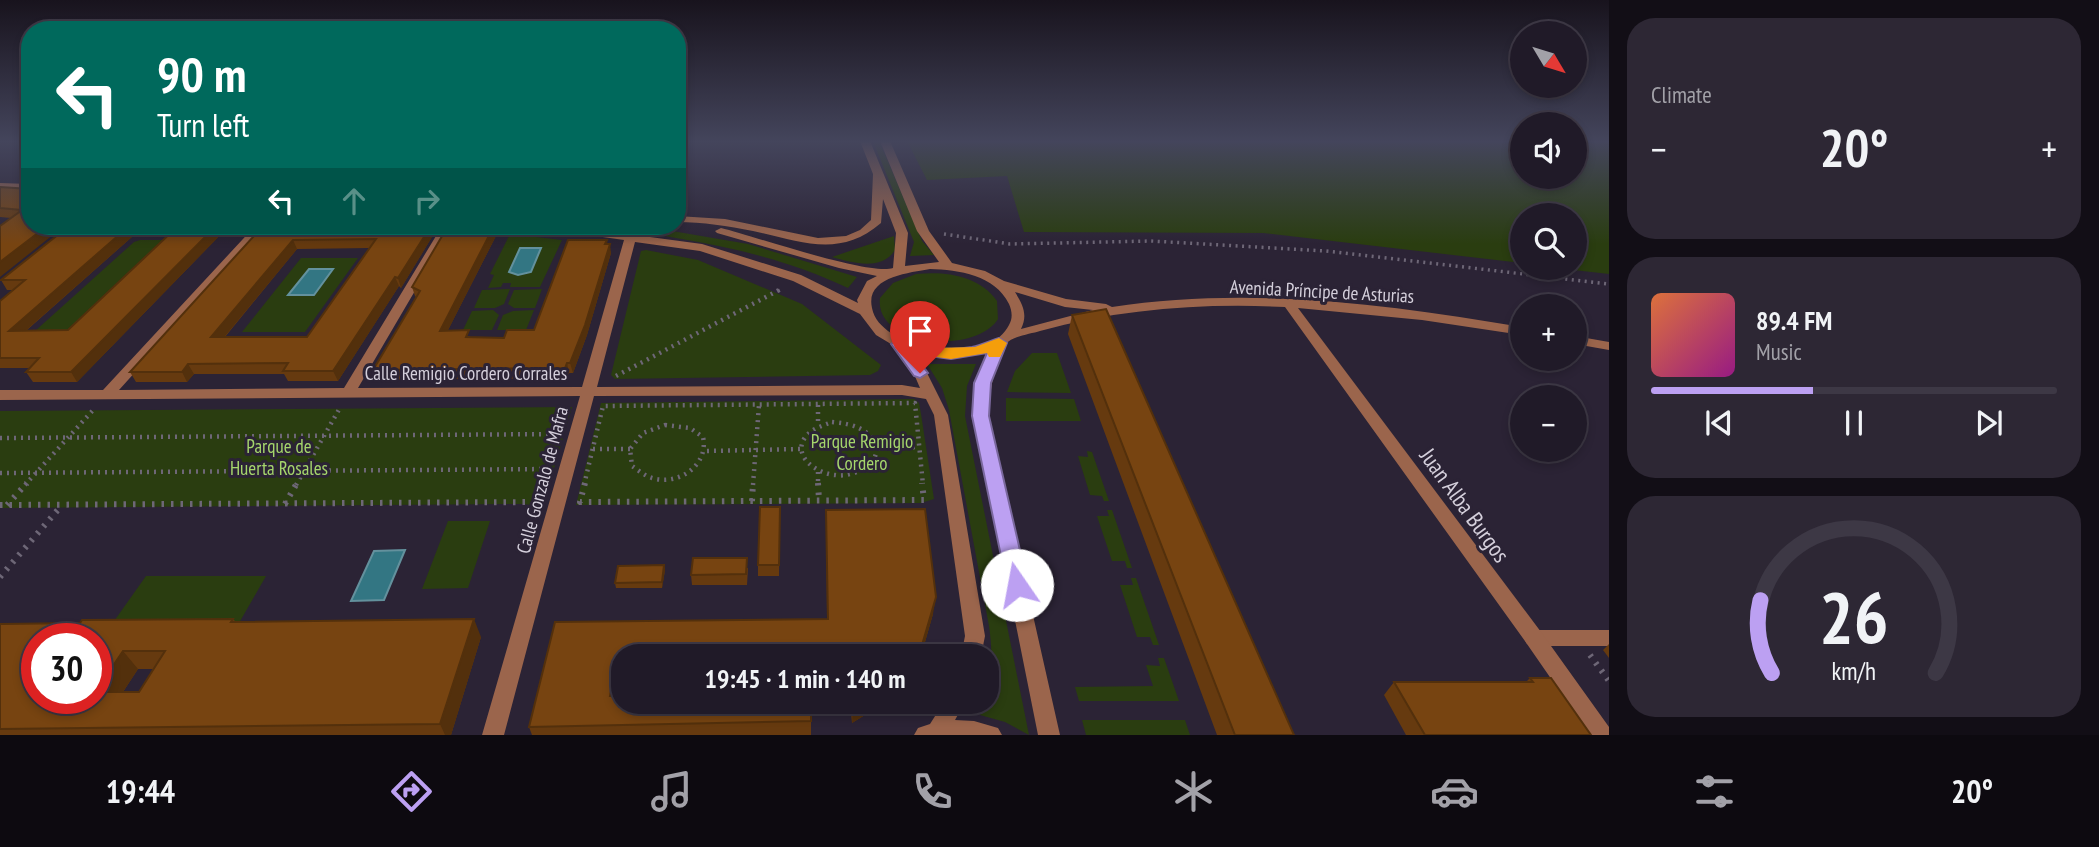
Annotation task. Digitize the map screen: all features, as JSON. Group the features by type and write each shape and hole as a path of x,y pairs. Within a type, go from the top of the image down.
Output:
{"street":[{"path":"686,220 729,223 808,242 828,243 853,239 867,232 877,222 878,175"},
{"path":"878,175 901,233 892,272"},
{"path":"899,175 923,231 947,265"},
{"path":"0,186 21,187"},
{"path":"686,226 772,243 853,270 892,272"},
{"path":"106,395 253,235"},
{"path":"348,393 442,235"},
{"path":"617,235 702,248 797,278 864,311 876,329 898,344 923,352 951,354 977,351 1004,339"},
{"name":"Calle Gonzalo de Mafra","path":"493,735 631,237"},
{"path":"864,311 864,297 872,284 892,272 914,266 947,265 975,272 999,284 1013,297 1019,312 1016,327 1004,339 983,383 981,416 1049,735"},
{"name":"Avenida Príncipe de Asturias","path":"999,284 1065,303 1118,310"},
{"name":"Avenida Príncipe de Asturias","path":"1004,339 1118,310 1187,304 1289,304 1389,312 1510,329"},
{"name":"Juan Alba Burgos","path":"1289,304 1602,735"},
{"path":"1587,342 1609,346"},
{"path":"898,344 932,395 941,415 975,636 973,644"},
{"name":"Calle Remigio Cordero Corrales","path":"0,395 902,390 932,395"},
{"path":"1534,638 1609,638"},
{"path":"931,733 946,714"},
{"path":"931,733 968,729 991,735"}],"path":[{"path":"923,231 1010,244 1151,241 1326,251 1609,284"},
{"path":"610,379 774,294 797,278"},
{"path":"285,504 348,393"},
{"path":"3,505 37,473 106,395"},
{"path":"915,403 924,500 580,502 603,406 818,404 915,403"},
{"path":"818,404 818,426"},
{"path":"752,501 759,405"},
{"path":"832,422 857,425 875,439 878,448 872,465 863,471 839,477 818,472 806,463 801,449 804,437 818,426 832,422"},
{"path":"677,425 699,433 706,440 707,451 698,467 688,473 663,479 650,478 632,466 629,458 630,449 643,433 653,428 677,425"},
{"path":"0,438 561,434"},
{"path":"878,448 919,447"},
{"path":"593,449 630,449"},
{"path":"707,451 801,449"},
{"path":"0,473 551,469"},
{"path":"818,472 819,500"},
{"path":"3,505 541,502"},
{"path":"0,577 62,505"},
{"path":"1576,638 1609,681"}],"green space":[{"path":"887,175 894,175 922,241 934,255 910,256 914,242"},
{"path":"925,175 1510,175 1510,189 1587,189 1587,175 1609,175 1609,274 1587,272 1587,203 1510,203 1510,262 1263,233 1024,232 1007,176 927,180"},
{"path":"686,233 748,244 857,277 848,288 789,265 698,242 654,235"},
{"path":"510,235 562,240 540,287 510,287 511,283 503,283 501,287 488,288 494,275 490,274"},
{"path":"894,236 895,250 883,261 866,264 832,257"},
{"path":"165,240 74,330 35,331 134,242"},
{"path":"641,251 698,260 802,304 881,365 878,371 870,375 615,379 611,375"},
{"path":"301,258 358,258 305,332 242,332"},
{"path":"916,274 950,274 981,285 997,301 998,319 986,330 969,338 949,341 909,336 893,327 882,314 880,298 893,283"},
{"path":"510,289 504,304 495,308 474,308 482,290"},
{"path":"542,289 535,308 514,308 508,304 514,290"},
{"path":"493,310 499,315 492,330 463,330 472,311"},
{"path":"534,310 526,330 497,330 503,315 513,311"},
{"path":"1032,353 1057,353 1071,393 1007,392 1015,371"},
{"path":"927,364 976,364 967,386 965,416 1029,735 1005,722 980,715 999,714 999,644 990,644 949,410 942,388"},
{"path":"1006,398 1074,399 1081,421 1006,421"},
{"name":"Parque Remigio Cordero","path":"914,399 919,403 934,499 921,503 576,505 601,403"},
{"name":"Parque de Huerta Rosales","path":"572,407 543,506 0,508 0,411"},
{"path":"1087,451 1092,452 1109,501 1104,501 1102,496 1090,495 1078,456 1088,457"},
{"path":"1107,510 1112,510 1132,568 1127,568 1125,561 1112,561 1097,516 1109,516"},
{"path":"448,521 490,521 468,588 422,589"},
{"path":"146,576 266,576 235,630 112,631 112,624"},
{"path":"1131,578 1136,578 1159,645 1153,645 1150,637 1137,637 1120,585 1133,585"},
{"path":"1158,658 1164,658 1179,701 1079,701 1075,687 1153,686 1146,665 1160,666"},
{"path":"1082,720 1185,720 1190,735 1086,735"}],"water":[{"path":"520,248 541,248 531,272 518,275 509,272"},
{"path":"309,269 333,269 314,295 288,295"},
{"path":"405,550 384,600 351,601 374,551"}],"building":[{"path":"0,187 21,188 21,210 0,208"},
{"path":"21,211 21,235 35,235 0,262 0,226"},
{"path":"58,235 119,235 9,331 68,330 169,235 207,235 71,372 26,372 39,358 0,358 0,301 25,280 1,280"},
{"path":"255,235 425,235 333,371 283,371 288,363 188,364 182,372 130,372","holes":["376,239 307,337 211,337 293,240"]},
{"path":"443,235 489,235 440,331 469,330 466,337 504,338 507,330 534,330 568,240 607,240 605,244 610,244 585,325 570,363 567,363 565,368 373,370 420,291 412,287"},
{"path":"1106,309 1294,735 1235,735 1072,315"},
{"path":"760,507 780,507 779,565 758,565"},
{"path":"925,509 936,597 922,644 611,644 611,714 811,714 811,721 529,727 555,622 828,619 826,510"},
{"path":"693,558 747,558 746,574 691,575"},
{"path":"664,565 662,582 615,583 618,566"},
{"path":"233,619 231,622 474,619 440,724 0,729 0,624 21,624 21,714 112,714 112,692 139,692 165,651 123,651 112,667 112,623 80,623 82,620"},
{"path":"1530,678 1551,678 1591,735 1425,735 1394,682 1533,682"}],"slow traffic":[{"path":"934,353 977,351 999,343 995,354"}],"route":[{"path":"920,373 898,344 923,352 951,354 977,351 999,343 983,383 981,416 1017,585"}]}
